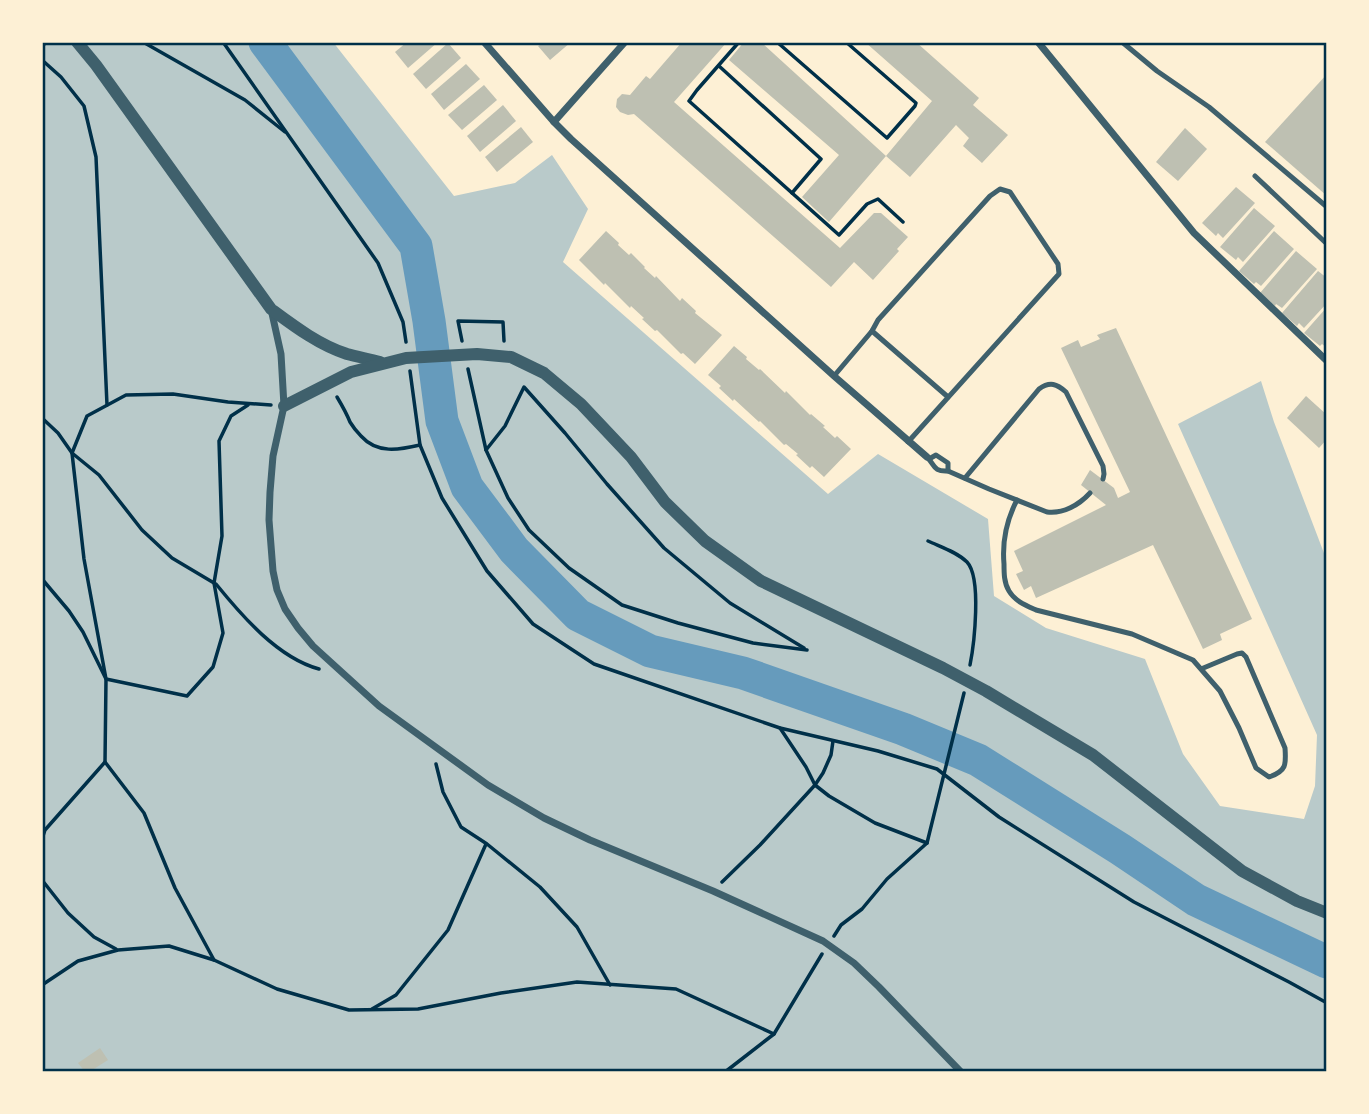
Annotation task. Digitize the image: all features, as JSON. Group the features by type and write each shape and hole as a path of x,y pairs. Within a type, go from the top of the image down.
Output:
{"street":[{"path":"76,42 96,65 271,309 331,348 383,363"},
{"path":"484,42 554,122 928,458"},
{"path":"554,122 625,42"},
{"path":"1038,42 1194,233 1327,361"},
{"path":"271,309 281,354 284,406 273,456 270,492 273,571 285,609 298,628 344,676 379,706 488,785 544,818 590,840 713,891 828,944 854,963 879,987 961,1072"},
{"path":"284,406 351,372 406,358 477,354 511,357 544,373 581,404 631,457 665,502 705,541 761,581 986,691 1093,755 1242,871 1327,914"}],"lane":[{"path":"1122,42 1157,71 1209,107 1327,207"},
{"path":"1255,176 1327,244"},
{"path":"834,376 878,320 990,196 1000,189 1010,192 1058,264 1059,274 908,442"},
{"path":"872,331 948,397"},
{"path":"965,478 1039,389 1045,385 1056,384 1066,392 1103,466 1102,479"},
{"path":"947,471 948,463 936,455 928,458 932,466 940,471 947,471 1047,512 1067,509 1090,493"},
{"path":"1017,500 1010,513 1002,548 1005,580 1015,598 1036,610 1132,634 1193,660 1220,691 1256,768 1269,777 1279,774 1286,764 1285,748 1246,657 1242,653 1237,654 1201,669"}],"path":[{"path":"42,46 47,42"},
{"path":"143,42 245,100 289,136"},
{"path":"223,42 379,263 403,322"},
{"path":"739,42 689,101 839,235 867,204 878,199 903,222"},
{"path":"777,42 887,138 916,103 846,42"},
{"path":"42,60 61,76 84,106 96,157 107,405"},
{"path":"719,65 821,159 792,193"},
{"path":"463,347 458,321 503,322 504,341"},
{"path":"466,360 486,450 508,498 529,530 569,568 622,605 752,643 807,650 730,603 664,548 524,387 505,426 486,450"},
{"path":"214,960 175,888 144,813 105,762 106,679 84,559 72,453 87,416 126,394 173,394 284,406"},
{"path":"336,396 348,413 351,424 367,442 383,449 396,450 420,445"},
{"path":"414,398 420,445 442,498 487,571 533,624 594,664 780,728 878,751 937,769 999,817 1134,902 1327,1003"},
{"path":"106,679 187,696 213,667 223,633 214,583 222,536 219,441 231,416 250,404"},
{"path":"42,418 58,433 72,453 99,475 142,530 172,558 214,583 266,639 307,666 344,676"},
{"path":"928,541 969,564 975,592 975,637 970,665"},
{"path":"42,579 83,632 106,679"},
{"path":"725,1072 774,1034 841,925 862,909 887,879 927,843 964,690"},
{"path":"780,728 806,766 815,785 829,796 875,823 927,843"},
{"path":"713,891 815,785 824,773 833,741"},
{"path":"432,745 443,792 460,827 540,887 577,927 610,985"},
{"path":"42,839 43,829 105,762"},
{"path":"370,1010 396,995 448,930 486,844"},
{"path":"42,880 68,913 94,937 118,950"},
{"path":"42,985 78,961 118,950 169,946 214,960 277,989 349,1010 418,1009 577,982 676,989 774,1034"}],"shaded area":[{"path":"42,42 333,42 454,196 515,183 552,155 588,209 563,262 828,494 878,454 988,519 994,596 1046,628 1145,659 1183,754 1220,806 1304,819 1315,786 1317,735 1178,424 1261,381 1327,561 1327,1072 42,1072"}],"building":[{"path":"407,42 438,42 408,68 395,52"},
{"path":"537,42 571,42 550,60"},
{"path":"682,42 727,42 674,102 840,248 874,213 881,213 908,237 873,280 854,262 831,287 634,114 620,112 616,107 617,99 622,94 630,95 646,76 650,79"},
{"path":"744,42 761,42 886,156 829,222 802,197 839,155 729,60"},
{"path":"865,42 916,42 979,98 973,105 1008,135 982,163 963,146 969,138 956,125 910,177 886,156 932,101"},
{"path":"448,43 461,58 426,89 413,74"},
{"path":"466,64 480,79 444,110 431,94"},
{"path":"1327,74 1327,196 1265,142"},
{"path":"484,85 497,100 462,130 448,115"},
{"path":"503,105 516,121 480,152 467,136"},
{"path":"521,127 533,142 497,172 485,157"},
{"path":"1185,128 1207,149 1178,181 1156,162"},
{"path":"1236,187 1255,203 1223,238 1218,233 1216,236 1202,223"},
{"path":"1254,208 1275,226 1243,262 1238,257 1236,260 1220,247"},
{"path":"606,231 680,301 682,298 695,313 722,335 695,364 655,331 579,260"},
{"path":"1274,231 1294,249 1261,286 1256,282 1254,284 1239,271"},
{"path":"1296,251 1317,269 1282,308 1276,304 1275,306 1260,293"},
{"path":"1318,271 1327,278 1327,303 1304,328 1299,323 1297,326 1282,313"},
{"path":"1327,307 1327,348 1322,344 1320,346 1304,333"},
{"path":"1116,328 1252,619 1220,634 1222,640 1203,649 1153,545 1036,598 1031,586 1024,590 1016,574 1023,571 1014,551 1106,505 1081,485 1090,470 1114,488 1118,498 1130,492 1061,348 1078,340 1081,347 1100,339 1097,335"},
{"path":"734,346 825,426 823,427 835,438 837,436 851,449 824,477 812,466 810,468 796,455 798,454 784,445 734,399 733,401 708,375"},
{"path":"1306,396 1327,415 1327,439 1319,448 1287,418"},
{"path":"100,1048 108,1060 85,1072 78,1063"}],"waterway":[{"path":"265,42 416,246 442,421 467,487 514,550 578,615 650,651 743,673 903,729 978,760 1196,900 1327,962"}]}
